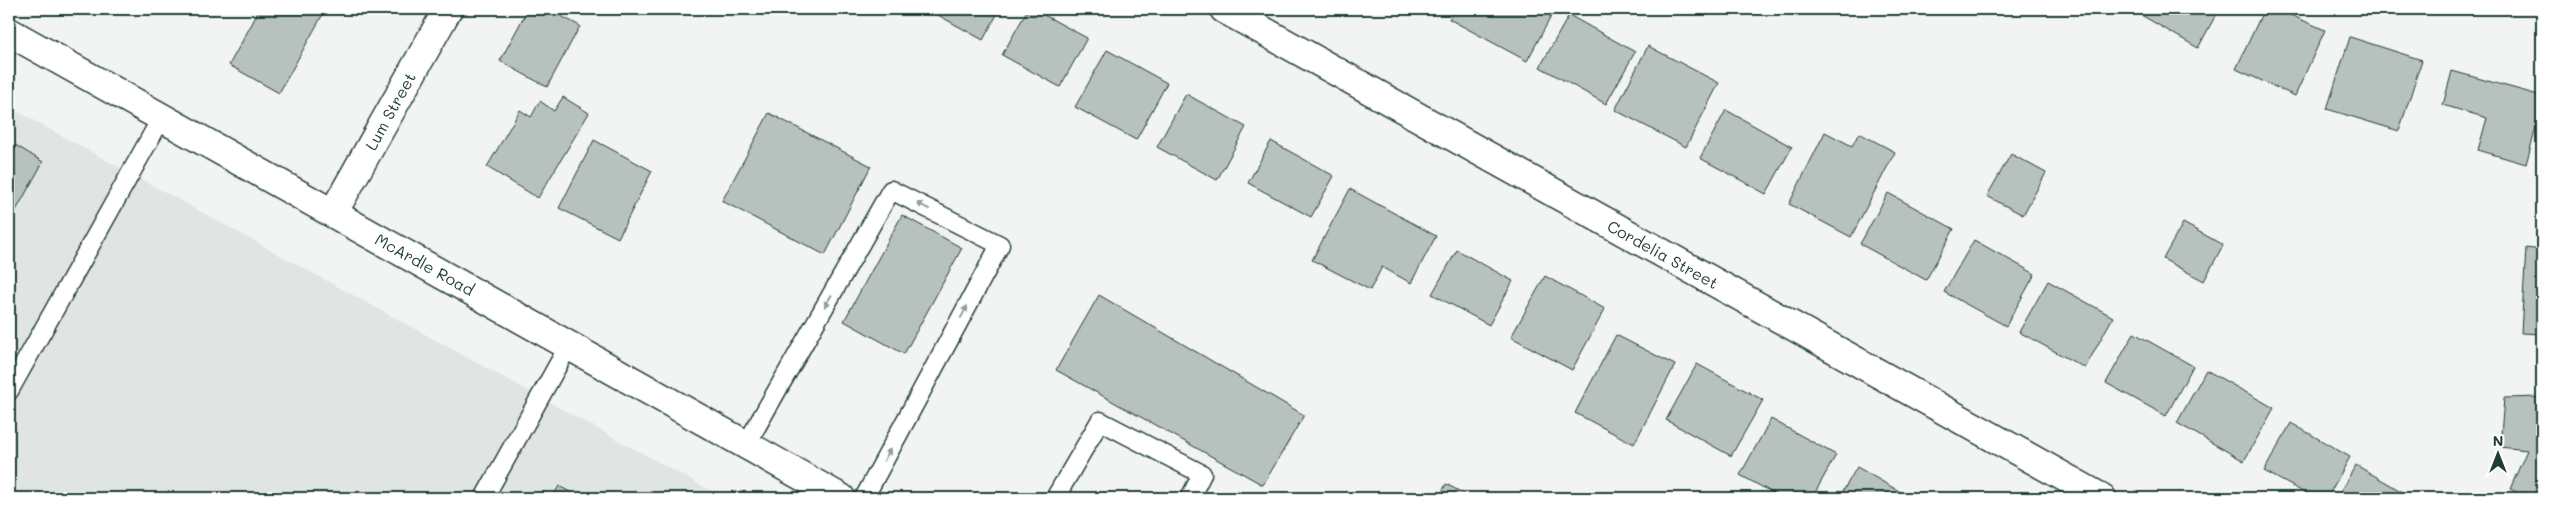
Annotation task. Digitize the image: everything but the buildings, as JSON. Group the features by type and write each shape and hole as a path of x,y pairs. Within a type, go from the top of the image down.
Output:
{"street":[{"name":"Lum Street","path":"333,213 448,9"},
{"name":"Cordelia Street","path":"1224,9 2102,498"},
{"name":"McArdle Road","path":"9,32 841,498"}],"lane":[{"path":"9,391 162,117"},
{"path":"746,445 891,190 1000,245 864,498"},
{"path":"484,498 569,344"},
{"path":"1055,498 1100,422 1202,474 1190,498"}],"shaded area":[{"path":"9,107 724,498 9,498"}]}
